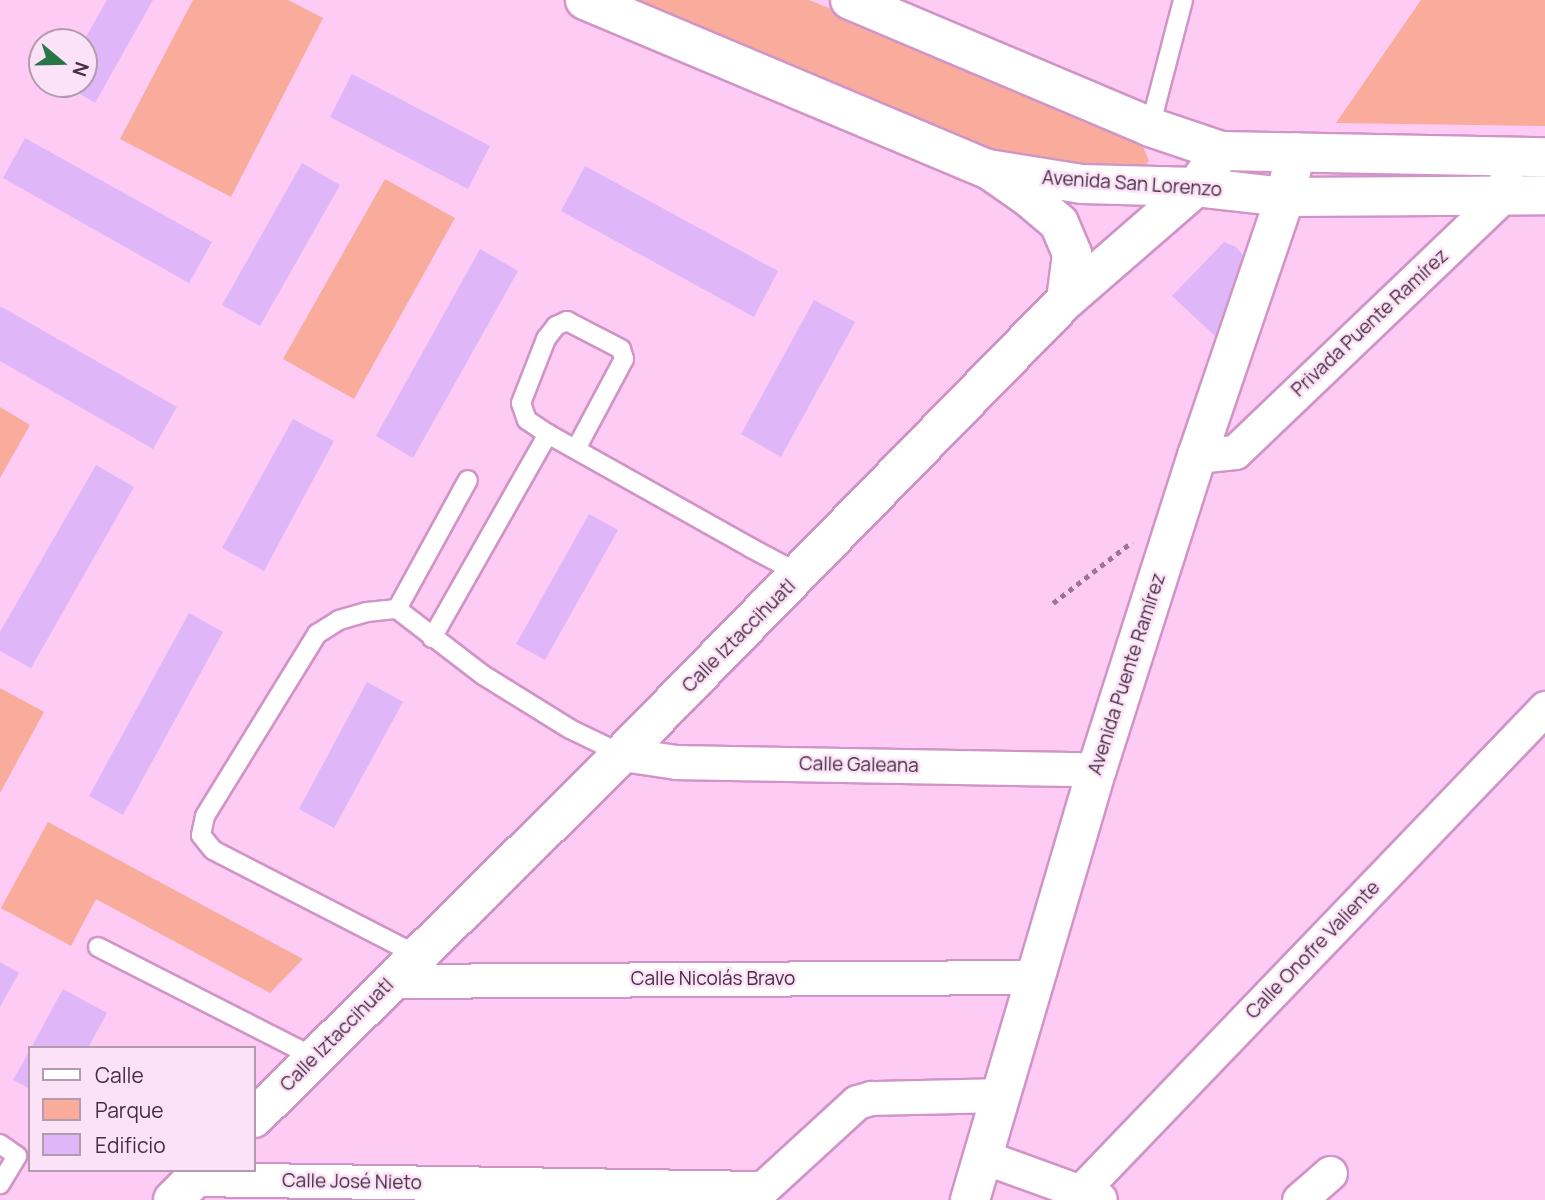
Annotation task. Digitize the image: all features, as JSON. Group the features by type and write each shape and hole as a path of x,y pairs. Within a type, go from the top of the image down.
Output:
{"street":[{"name":"Avenida San Lorenzo","path":"585,0 988,169 1082,184 1196,187 1285,197 1545,195"},
{"name":"Avenida San Lorenzo","path":"850,0 1150,127 1222,151 1545,157"},
{"name":"Calle Iztaccihuatl","path":"256,1116 622,754 1066,300 1196,187 1222,151"},
{"name":"Avenida Puente Ramírez","path":"971,1200 1097,769 1197,456 1285,197 1296,152"},
{"path":"1505,194 1506,156"},
{"path":"988,169 1027,196 1059,223 1072,254 1066,300"},
{"name":"Privada Puente Ramírez","path":"1197,456 1235,452 1505,194"},
{"name":"Calle Onofre Valiente","path":"1091,1196 1545,708"},
{"name":"Calle Galeana","path":"622,754 676,762 1097,769"},
{"name":"Calle Nicolás Bravo","path":"405,968 1035,977"},
{"path":"756,1194 857,1102 872,1098 1000,1095"},
{"path":"984,1157 1091,1196"},
{"path":"1299,1200 1330,1173"},
{"name":"Calle José Nieto","path":"185,1180 756,1194"}],"lane":[{"path":"1150,127 1183,0"},
{"path":"576,449 624,359 621,349 567,321 556,326 546,339 521,403 527,420 576,449 800,574"},
{"path":"432,638 548,433"},
{"path":"397,609 468,480"},
{"path":"405,968 213,850 201,835 205,816 317,634 339,620 367,612 397,609 432,638 570,729 622,754"},
{"path":"99,947 314,1057"},
{"path":"0,1144 23,1158 0,1184"}],"path":[{"path":"1053,603 1150,527 1172,533"}],"green space":[{"path":"193,0 288,0 323,18 231,197 120,139"},
{"path":"608,0 809,0 1138,134 1149,161 1126,187 1071,185"},
{"path":"1421,0 1545,0 1545,126 1336,123"},
{"path":"385,179 455,218 354,399 283,359"},
{"path":"0,407 30,425 0,478"},
{"path":"0,688 44,712 0,793"},
{"path":"48,822 303,959 270,993 96,899 71,946 1,908"}],"building":[{"path":"107,0 153,0 98,98 98,28 91,28"},
{"path":"352,74 490,146 468,189 330,117"},
{"path":"25,138 212,242 189,283 3,178"},
{"path":"302,163 340,185 260,326 222,305"},
{"path":"585,166 778,271 754,317 561,211"},
{"path":"1224,242 1236,247 1243,255 1215,336 1172,296"},
{"path":"480,249 518,271 413,458 376,436"},
{"path":"814,300 855,322 781,457 741,434"},
{"path":"0,306 177,407 153,449 0,361"},
{"path":"293,419 334,441 264,571 222,548"},
{"path":"96,465 134,487 31,668 0,651 0,632"},
{"path":"589,514 618,530 545,660 516,644"},
{"path":"189,613 223,632 123,815 89,796"},
{"path":"367,682 403,702 334,828 299,809"},
{"path":"0,962 19,973 0,1007"},
{"path":"63,989 107,1013 89,1046 32,1046"},
{"path":"28,1054 28,1088 13,1080"}]}
